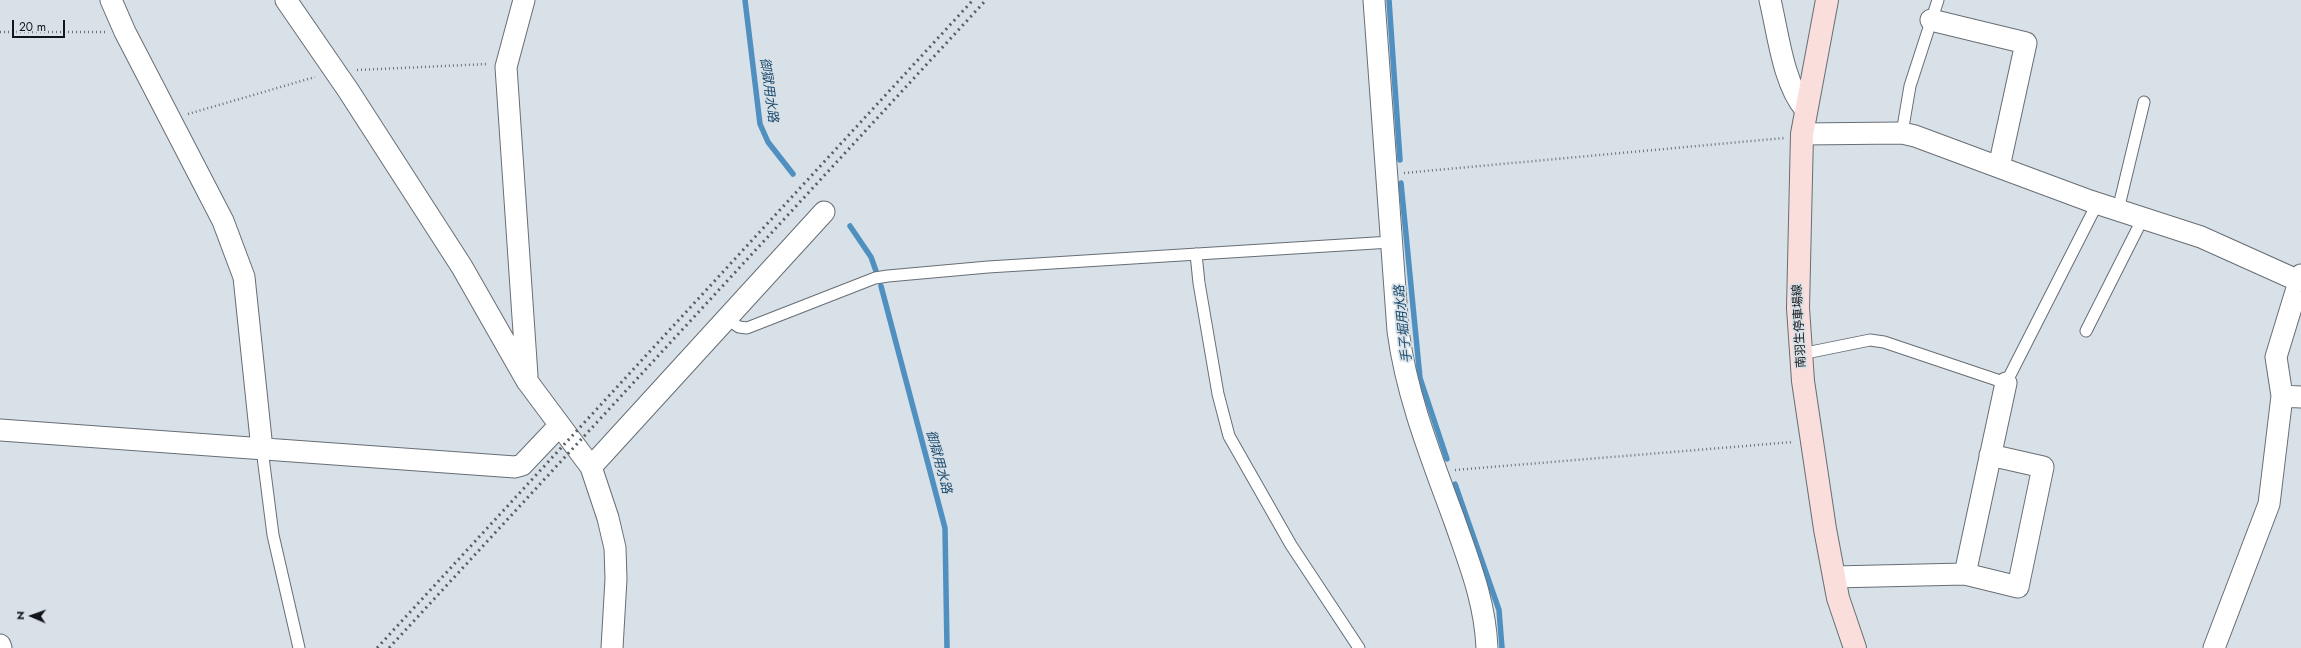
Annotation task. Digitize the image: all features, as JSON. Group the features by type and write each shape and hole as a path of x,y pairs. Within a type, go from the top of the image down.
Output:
{"main road":[{"name":"南羽生停車場線","path":"1827,0 1805,109 1802,134 1797,273 1801,354 1811,438 1838,598 1854,648"}],"street":[{"path":"111,0 125,32 223,221 244,277 262,449"},
{"path":"286,0 335,71 462,267 527,381 591,467 608,518 615,548 616,580 612,648"},
{"path":"524,0 507,64 527,381"},
{"path":"1374,0 1391,242 1402,364 1418,421 1480,591 1487,648"},
{"path":"1770,0 1790,86 1797,100 1805,109"},
{"path":"1931,20 2026,43 1999,167"},
{"path":"1802,134 1902,133 1915,136 2098,204 2201,237 2300,278 2276,357 2291,396 2269,504 2214,648"},
{"path":"591,467 824,212"},
{"path":"1965,574 2006,383"},
{"path":"0,430 515,467 522,465 559,426"},
{"path":"1834,577 1965,574 2018,587 2043,467 1990,455"}],"lane":[{"path":"1902,133 1910,86 1938,0"},
{"path":"2118,210 2144,102"},
{"path":"1801,354 1870,340 1884,342 2006,383 2098,204"},
{"path":"2086,331 2143,218"},
{"path":"727,319 739,327 747,328 875,278 888,276 1391,242"},
{"path":"1196,254 1199,283 1218,394 1228,436 1291,545 1359,648"},
{"path":"262,449 272,535 299,648"}],"path":[{"path":"0,32 125,32"},
{"path":"170,119 335,71 507,64"},
{"path":"1386,174 1802,134"},
{"path":"1438,475 1454,470 1795,442 1811,438"}],"waterway":[{"name":"御獄用水路","path":"745,0 760,124 768,142 793,174"},
{"name":"手子堀用水路","path":"1389,0 1400,160"},
{"name":"手子堀用水路","path":"1401,183 1420,378 1447,459"},
{"name":"御獄用水路","path":"850,226 871,257 876,271"},
{"name":"御獄用水路","path":"881,286 945,528 947,648"},
{"name":"手子堀用水路","path":"1455,484 1499,610 1502,648"}],"railway":[{"path":"377,648 973,0"},
{"path":"389,648 986,0"}]}
